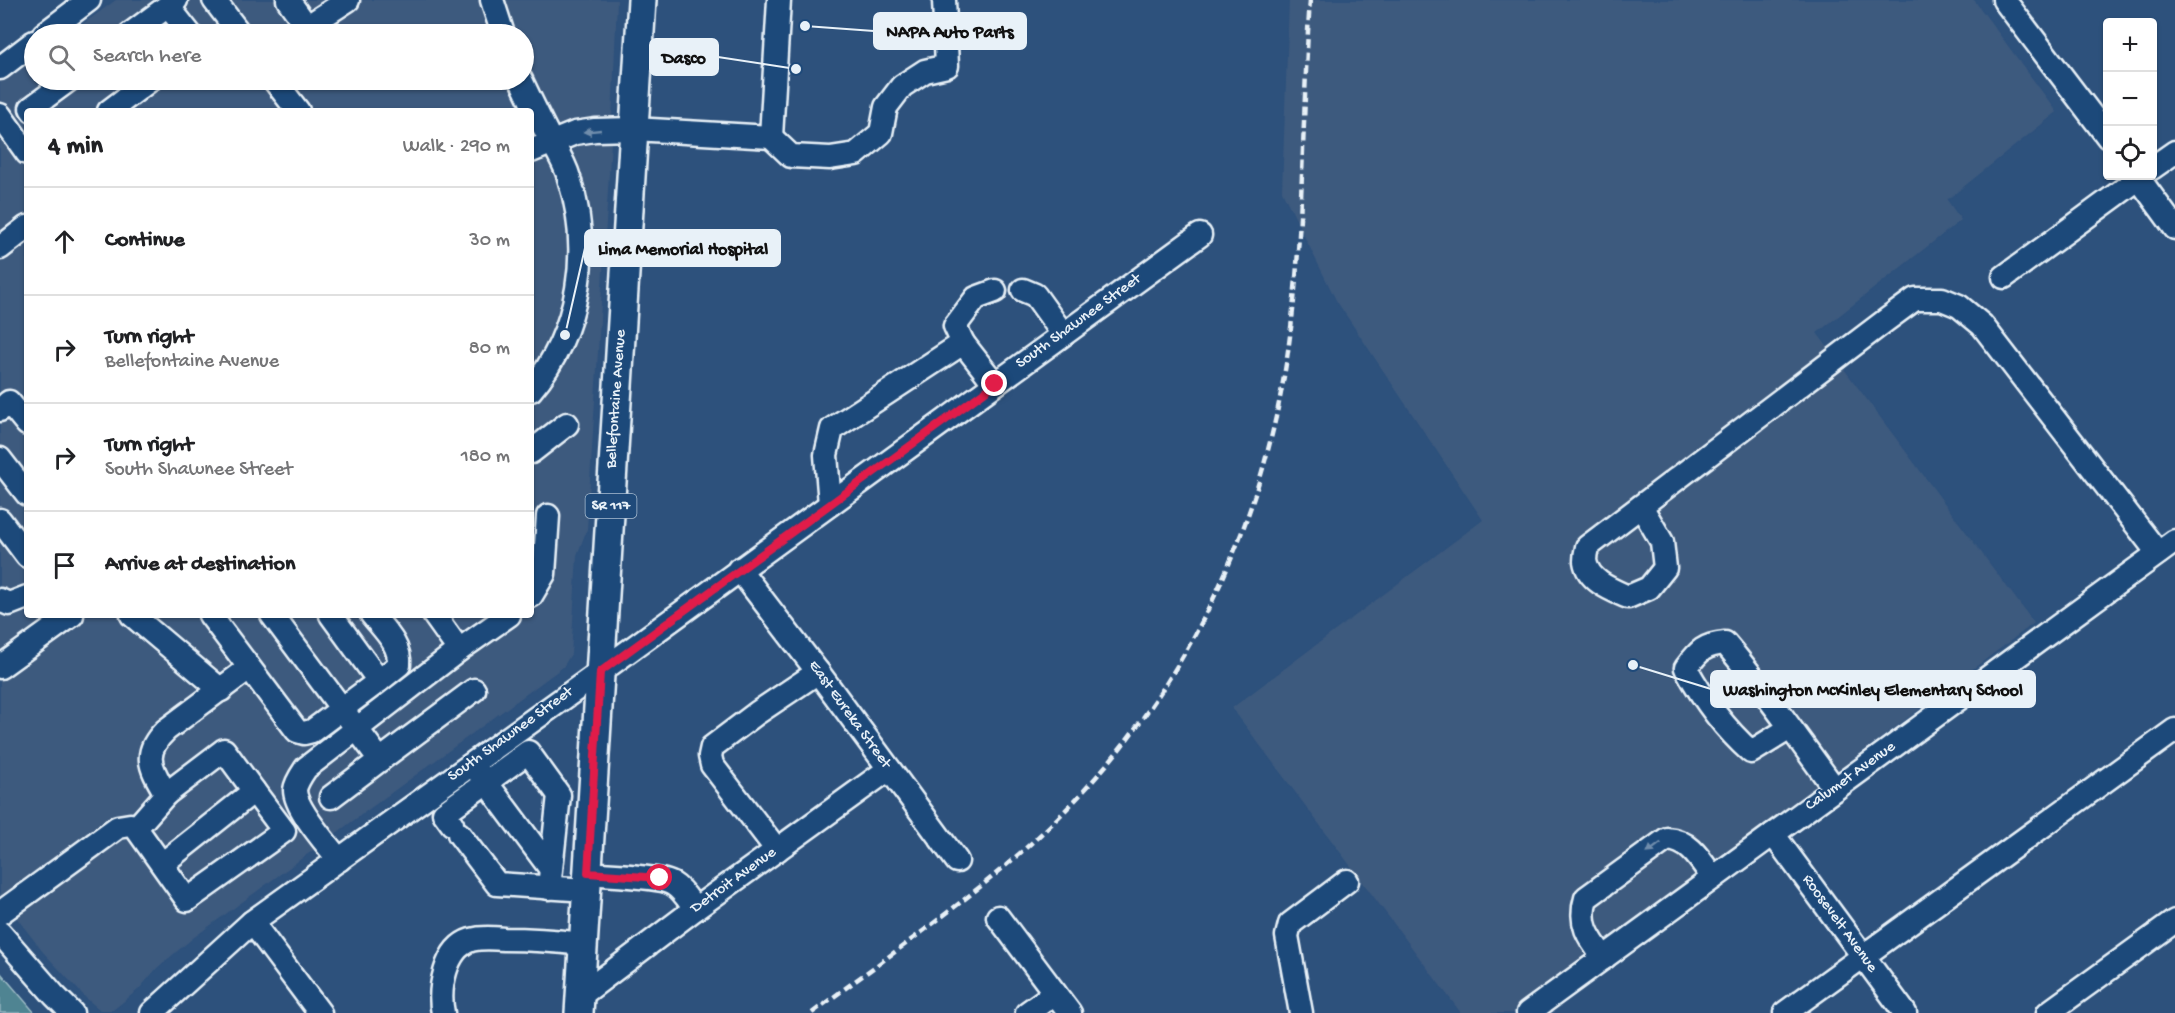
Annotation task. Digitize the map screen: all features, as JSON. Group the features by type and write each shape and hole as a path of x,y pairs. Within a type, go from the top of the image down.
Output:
{"main road":[{"name":"Bellefontaine Avenue","path":"580,1004 642,0"}],"street":[{"path":"57,24 88,0"},
{"path":"214,0 232,24"},
{"path":"288,0 303,21 311,24 348,0"},
{"path":"492,0 500,24"},
{"path":"771,137 779,0"},
{"path":"534,150 575,133 634,129 771,137 792,156 830,158 856,154 881,133 886,107 902,86 925,71 947,66 944,0"},
{"path":"2004,0 2103,130"},
{"path":"144,24 172,3 184,24"},
{"path":"0,68 24,50"},
{"path":"31,108 55,90"},
{"path":"113,108 137,90"},
{"path":"282,90 296,108"},
{"path":"526,90 562,158 574,197 580,238 577,293 565,331 556,351 534,383"},
{"path":"0,115 24,149"},
{"path":"2157,164 2175,152"},
{"path":"2004,277 2135,180"},
{"path":"2147,180 2175,228"},
{"path":"0,248 24,229"},
{"name":"South Shawnee Street","path":"152,1013 252,922 1200,235"},
{"path":"1023,290 1035,295 1064,334"},
{"path":"995,291 976,298 955,326 963,343 995,384"},
{"path":"1641,506 1915,299 1942,299 1959,306 1982,325 2167,547"},
{"path":"830,504 826,455 832,429 963,343"},
{"path":"0,410 9,402 24,420"},
{"path":"534,450 567,424"},
{"path":"13,467 24,488"},
{"path":"534,591 544,574 548,516"},
{"path":"0,520 24,552"},
{"name":"Calumet Avenue","path":"1528,1013 2167,547"},
{"name":"East Eureka Street","path":"739,569 957,861"},
{"path":"0,600 9,604 24,599"},
{"path":"0,667 45,623 62,618"},
{"path":"136,618 221,690"},
{"path":"212,618 297,731 304,733 312,731 342,710 399,665 400,657 396,644 374,618"},
{"path":"274,618 380,760"},
{"path":"333,618 379,681"},
{"path":"437,618 466,645"},
{"path":"454,618 466,645"},
{"path":"339,860 299,805 295,789 299,778 306,768 356,729 505,618"},
{"path":"1790,728 1751,752 1735,738 1697,687 1686,668 1709,644 1725,643 1790,728 1835,789"},
{"path":"166,794 152,770 149,758 155,740 249,668"},
{"path":"777,850 712,765 710,756 712,747 818,672"},
{"path":"331,797 474,690"},
{"path":"1785,1013 2175,730"},
{"path":"0,913 118,827 130,825 136,828 187,900 284,831 224,750 166,794 136,828"},
{"path":"550,878 559,795 528,752 444,813 497,884 550,878 587,882 660,878 680,889 695,909"},
{"path":"472,763 550,878"},
{"name":"Detroit Avenue","path":"580,1004 695,909 889,769"},
{"path":"162,864 254,791"},
{"name":"Roosevelt Avenue","path":"1773,834 1905,1013"},
{"path":"1604,958 1586,935 1582,911 1587,898 1667,839 1677,839 1693,850 1713,878"},
{"path":"1301,1013 1287,936 1290,924 1347,881"},
{"path":"998,917 1070,1013"},
{"path":"2048,1013 2175,921"},
{"path":"252,922 320,1013"},
{"path":"0,933 72,1013"},
{"path":"443,1013 443,984 446,970 453,955 469,940 482,938 541,939 584,944"},
{"path":"1026,1013 1055,993"}],"shaded area":[{"path":"116,0 617,0 611,141 587,529 577,555 571,654 563,667 193,938 113,1010 100,1010 86,998 43,952 0,896 0,73 6,80 24,67 24,90 534,90 534,24 83,24"},
{"path":"1289,0 1974,0 2057,112 1947,200 1961,220 1817,333 2034,623 1515,1013 1461,1013 1232,708 1483,520 1336,300 1282,191"}],"green space":[{"path":"0,972 35,1013 0,1013"}],"railway":[{"path":"812,1013 985,883 1039,836 1090,784 1135,729 1174,670 1209,608 1237,543 1261,476 1278,407 1290,336 1298,252 1310,0"}],"place":[{"name":"NAPA Auto Parts","path":"805,26"},
{"name":"Dasco","path":"796,69"},
{"name":"Lima Memorial Hospital","path":"565,335"},
{"name":"Washington McKinley Elementary School","path":"1633,665"}],"route":[{"path":"660,878 588,873 600,672 995,384"}]}
